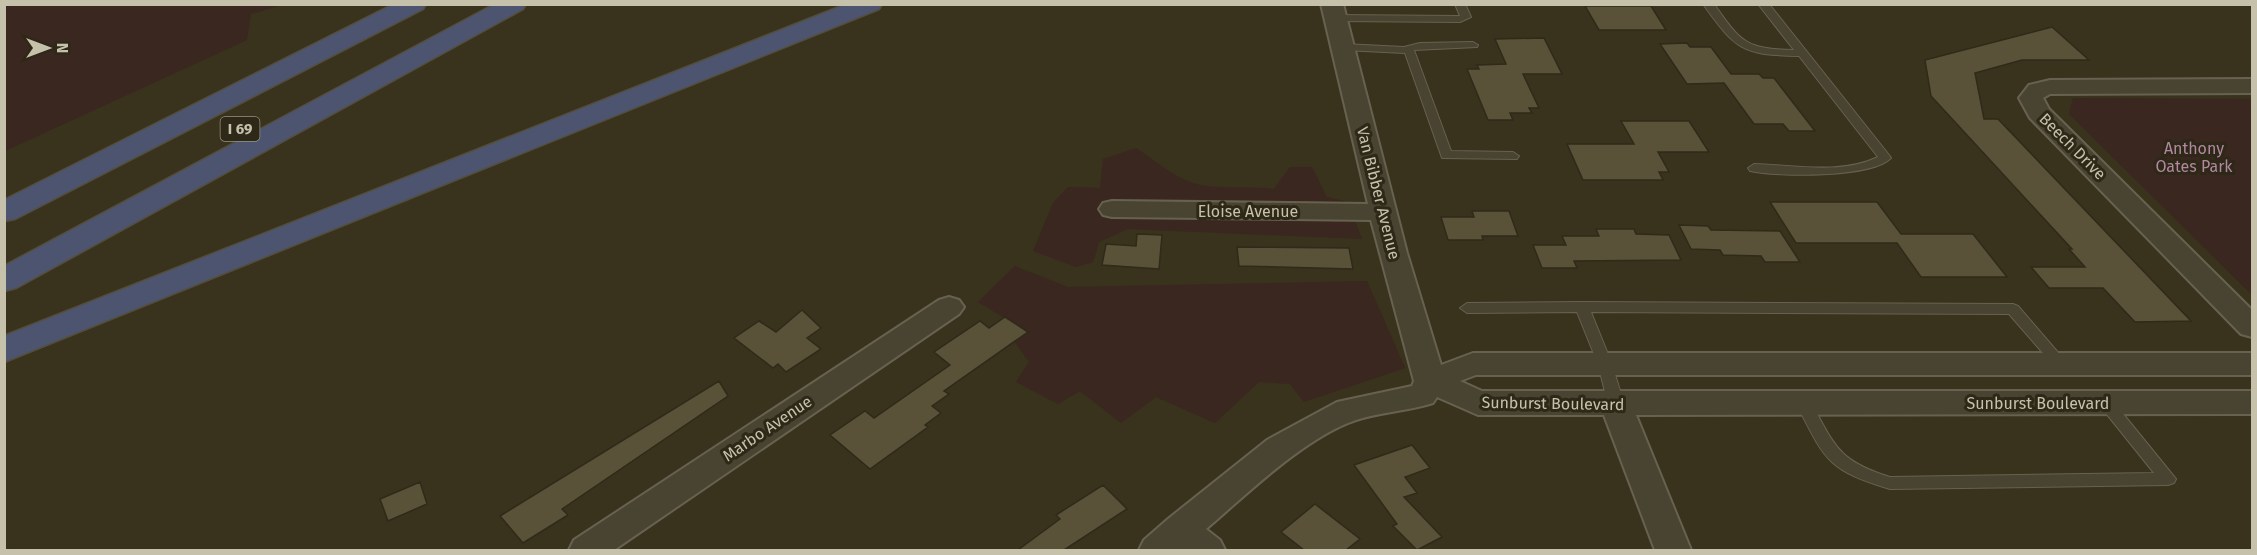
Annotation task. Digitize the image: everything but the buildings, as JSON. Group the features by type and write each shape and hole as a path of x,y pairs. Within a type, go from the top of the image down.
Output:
{"highway":[{"path":"4,195 377,4"},
{"name":"I 69","path":"4,212 414,4"},
{"name":"I 69","path":"4,254 476,4"},
{"path":"4,280 514,4"},
{"path":"4,350 870,4"}],"street":[{"name":"Van Bibber Avenue","path":"1334,11 1383,212 1430,381"},
{"name":"Beech Drive","path":"2253,86 2050,87 2037,90 2031,98 2039,113 2253,327"},
{"name":"Eloise Avenue","path":"1112,209 1383,212"},
{"name":"Marbo Avenue","path":"587,550 786,414 949,307"},
{"path":"1168,540 1279,449 1323,422 1348,410 1422,395 1430,381 1473,364 2253,364"},
{"name":"Sunburst Boulevard","path":"1430,381 1478,403 2253,403"},
{"path":"1616,404 1673,550"},
{"path":"1168,540 1207,550"}],"lane":[{"path":"1334,11 1392,18 1460,19 1466,17 1460,4"},
{"path":"1708,4 1740,46 1761,52 1801,53"},
{"path":"1754,168 1852,168 1875,165 1885,158 1763,4"},
{"path":"1388,6 1392,18"},
{"path":"1343,47 1407,49 1428,45 1473,45"},
{"path":"1407,49 1446,155 1513,156"},
{"path":"1582,307 1605,364 1616,404"},
{"path":"1467,308 2013,309 2061,364"},
{"path":"1804,403 1832,456 1855,473 1890,483 2168,479 2106,403"}],"green space":[{"path":"4,5 282,5 251,14 247,40 5,151"},
{"name":"Anthony Oates Park","path":"2073,98 2252,99 2252,295 2069,114"},
{"path":"1136,148 1177,176 1205,186 1274,189 1290,167 1312,167 1327,197 1348,202 1362,239 1128,229 1099,242 1093,262 1076,267 1033,251 1053,203 1068,187 1100,188 1103,159"},
{"path":"1015,266 1068,287 1367,281 1405,368 1304,402 1290,384 1259,382 1215,423 1156,397 1121,423 1080,391 1058,404 1016,382 1029,362 1014,341 1018,326 978,302"}]}
